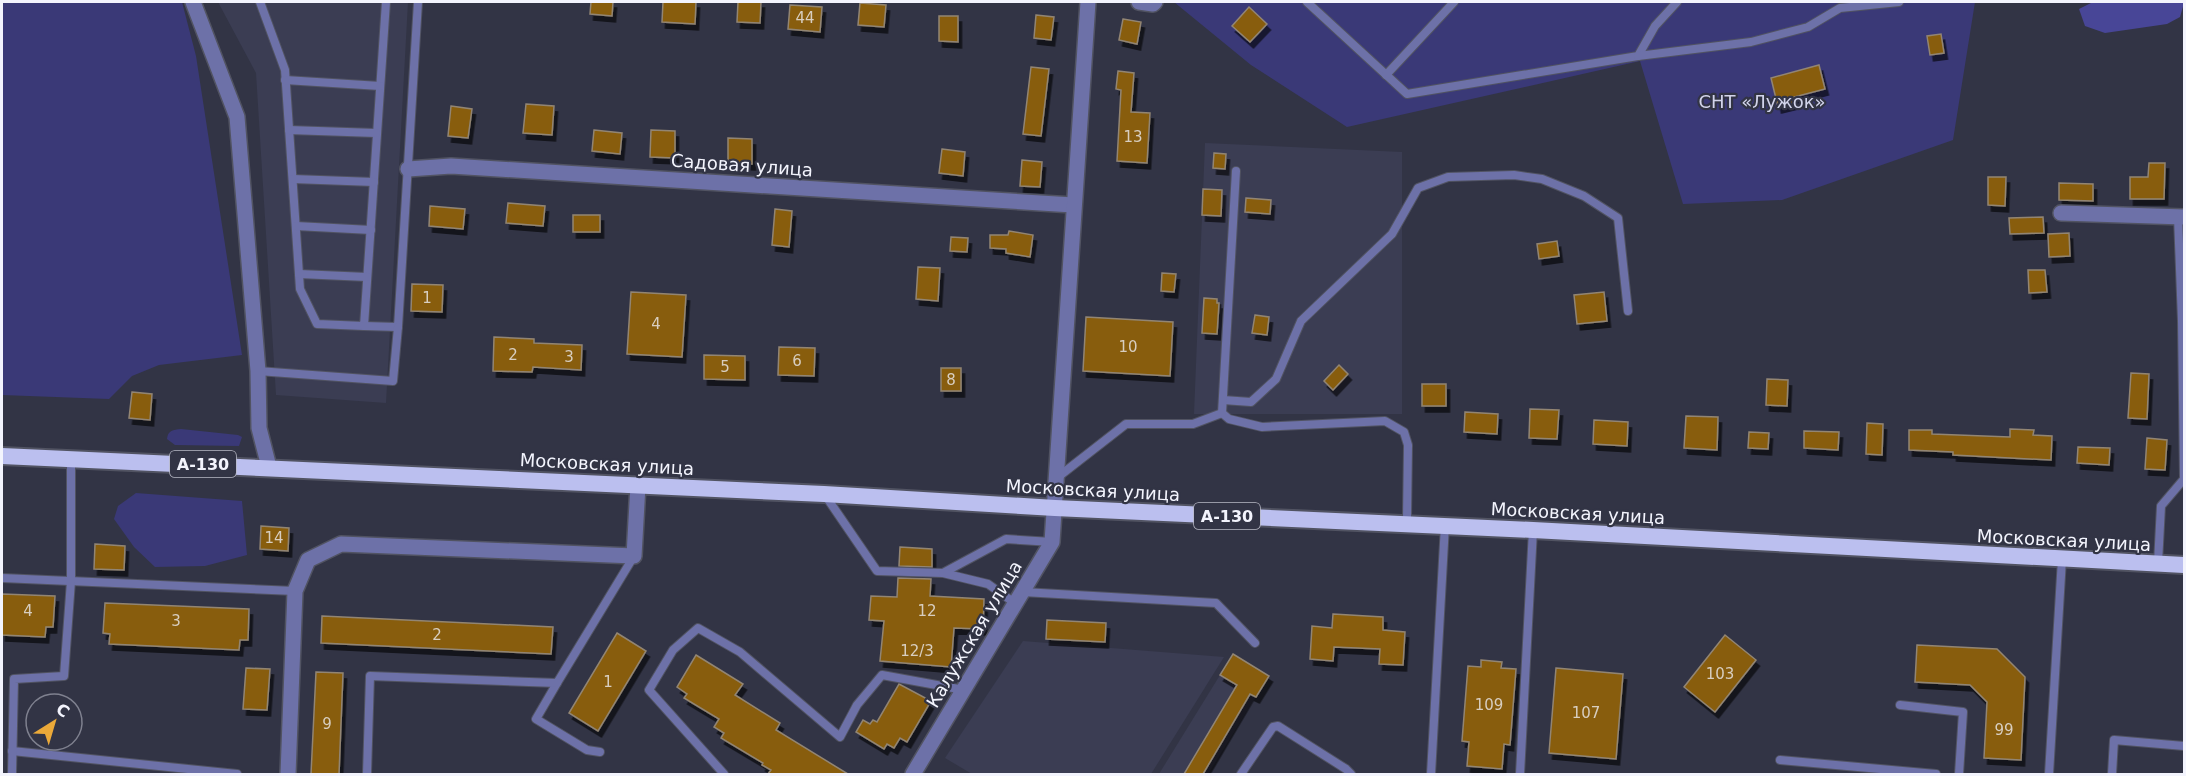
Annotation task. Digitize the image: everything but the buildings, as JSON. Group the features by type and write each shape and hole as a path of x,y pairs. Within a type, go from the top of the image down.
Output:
{"highway":[{"name":"А-130","path":"2,456 71,459"},
{"name":"Московская улица","path":"71,459 1445,525 2184,565"}],"street":[{"path":"193,2 237,117 258,371 259,428 270,467"},
{"name":"Калужская улица","path":"913,774 1052,542 1088,2"},
{"path":"1139,2 1153,4 1155,2"},
{"name":"Садовая улица","path":"408,170 451,166 1073,205"},
{"path":"2061,213 2181,217"},
{"path":"288,774 295,591 308,560 341,544 634,556 638,485"}],"lane":[{"path":"260,2 285,69 300,289 317,324 398,327"},
{"path":"364,326 386,2"},
{"path":"258,371 393,381 418,2"},
{"path":"1307,2 1407,94 1638,56 1751,42 1808,27 1840,8 1899,2"},
{"path":"1386,75 1454,2"},
{"path":"1638,56 1655,26 1677,2"},
{"path":"285,80 380,86"},
{"path":"289,130 376,133"},
{"path":"1222,413 1236,171"},
{"path":"1223,400 1251,402 1276,379 1300,321 1392,234 1418,188 1448,177 1514,175 1542,179 1584,195 1618,218 1628,311"},
{"path":"292,179 374,182"},
{"path":"2158,564 2161,506 2184,479 2181,217"},
{"path":"296,226 370,230"},
{"path":"299,274 367,278"},
{"path":"1057,477 1126,424 1193,424 1222,413"},
{"path":"1222,413 1229,419 1262,427 1385,421 1404,432 1408,445 1407,520"},
{"path":"12,774 14,679 64,676 71,581 71,459"},
{"path":"824,494 877,571 942,573 988,584 1020,598 1216,603 1255,643"},
{"path":"1431,774 1445,525"},
{"path":"1520,774 1533,530"},
{"path":"942,573 1006,539 1052,542"},
{"path":"600,752 587,750 536,719 634,556"},
{"path":"2049,774 2062,559"},
{"path":"2,578 295,591"},
{"path":"724,774 649,690 673,650 698,628 740,652 840,737 857,705 882,675 964,690"},
{"path":"367,774 370,675 557,683"},
{"path":"1900,705 1963,712 1959,774"},
{"path":"1241,774 1269,732 1273,727 1278,726 1351,774"},
{"path":"2112,774 2114,740 2184,746"},
{"path":"12,752 237,774"},
{"path":"1780,760 1936,774"}],"shaded area":[{"path":"218,2 408,2 386,403 276,395 256,73"},
{"path":"2093,2 2184,3 2180,17 2167,24 2105,33 2085,26 2079,9"},
{"path":"1205,143 1402,152 1402,414 1194,414"},
{"path":"1023,641 1224,657 1151,774 972,774 945,758"},
{"path":"1233,654 1269,676 1208,774 1159,774"}],"green space":[{"path":"2,2 182,2 196,56 242,355 159,365 132,376 109,399 2,395"},
{"name":"СНТ «Лужок»","path":"1174,2 1975,2 1953,140 1782,200 1683,204 1640,61 1347,127 1251,65"},
{"path":"181,429 242,437 239,446 175,445 167,439 170,432"},
{"path":"136,493 242,501 247,555 205,566 155,567 134,547 114,519 118,506"}]}
